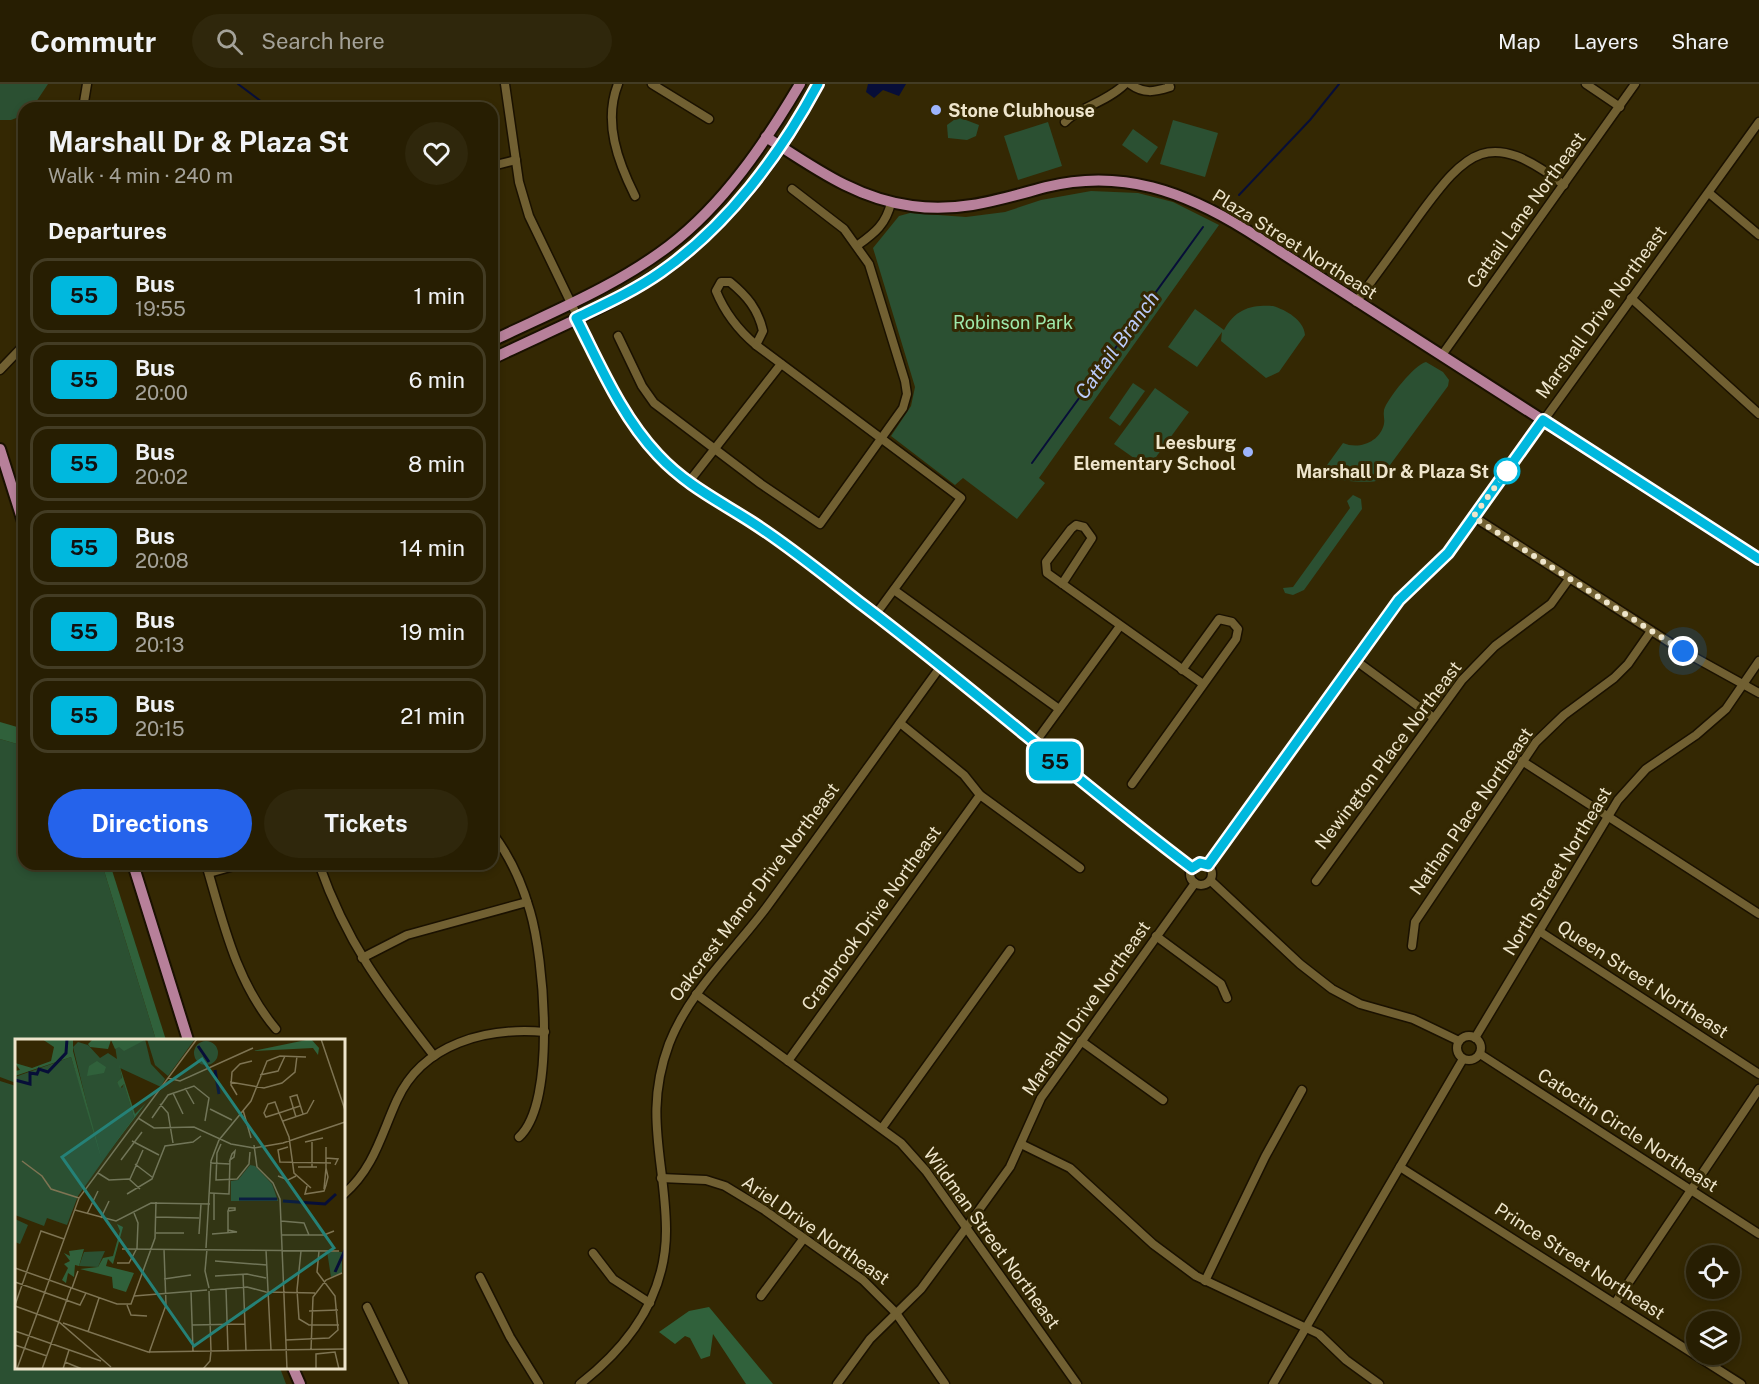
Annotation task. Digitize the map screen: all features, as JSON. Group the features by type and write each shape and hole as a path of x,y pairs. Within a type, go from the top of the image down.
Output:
{"main road":[{"path":"498,338 627,275 687,231 730,186 766,137 800,84"},
{"path":"498,356 646,282 692,247 721,220 780,146 818,84"},
{"name":"Plaza Street Northeast","path":"766,137 834,181 891,203 950,208 982,204 1048,187 1085,181 1116,181 1176,193 1211,208 1759,559"},
{"path":"0,448 18,506"},
{"path":"135,870 187,1039"},
{"path":"293,1369 300,1384"}],"street":[{"path":"83,102 87,84"},
{"path":"505,84 516,160 529,216 576,318 635,427 658,455 688,483 751,521 876,614 1034,744 1192,868"},
{"path":"618,84 613,107 615,147 635,196"},
{"path":"652,84 709,119"},
{"path":"1065,122 1069,117 1105,100 1125,84"},
{"path":"1130,84 1139,90 1152,92 1170,87 1169,84"},
{"path":"1586,84 1620,107"},
{"name":"Cattail Lane Northeast","path":"1442,355 1635,84"},
{"name":"Marshall Drive Northeast","path":"1208,865 1399,600 1435,567 1473,517 1759,122"},
{"path":"1356,302 1444,180 1469,158 1491,152 1521,158 1564,185"},
{"path":"498,164 516,160"},
{"path":"618,336 642,386 654,403 714,450 820,524 903,408 907,387 874,277 858,245 834,220 792,189"},
{"path":"1709,193 1759,235"},
{"path":"858,245 879,231 888,215 891,203"},
{"path":"756,345 763,331 757,311 747,296 730,282 721,282 716,291 723,308 731,321 756,345 961,498 876,614"},
{"path":"1631,298 1759,414"},
{"path":"0,370 18,351"},
{"path":"688,483 781,364"},
{"path":"1473,517 1651,631 1759,693"},
{"path":"1062,584 1092,538 1084,527 1076,525 1071,529 1046,562 1047,573 1062,584 1120,626 1203,684"},
{"name":"Newington Place Northeast","path":"1316,881 1434,718 1478,663 1495,646 1551,604 1569,579"},
{"path":"894,590 1059,709"},
{"path":"1132,783 1236,639 1238,629 1232,622 1219,619 1182,670"},
{"path":"1034,744 1120,626"},
{"name":"Nathan Place Northeast","path":"1412,946 1414,922 1522,761 1550,727 1614,678 1628,664 1651,631"},
{"path":"1355,660 1434,718"},
{"name":"North Street Northeast","path":"1475,1038 1618,800 1646,769 1711,723 1736,697 1759,661"},
{"name":"Oakcrest Manor Drive Northeast","path":"580,1384 619,1350 650,1303 659,1278 666,1243 662,1178 656,1145 656,1091 670,1043 696,994 765,909 940,666"},
{"path":"900,723 964,775 980,795 1080,868"},
{"path":"1522,761 1759,914"},
{"name":"Cranbrook Drive Northeast","path":"788,1062 980,795"},
{"path":"498,843 520,879 535,934 544,1032 540,1087 535,1112 530,1124 519,1137"},
{"path":"1200,863 1208,865 1213,872 1210,880 1205,885 1195,884 1190,876 1192,868 1200,863"},
{"path":"208,870 239,969 258,1005 276,1029"},
{"path":"209,873 220,870"},
{"path":"321,870 337,912 362,958 434,1056"},
{"path":"1210,880 1300,964 1332,988 1360,1004 1413,1019 1459,1041"},
{"name":"Marshall Drive Northeast","path":"837,1384 870,1339 921,1289 1010,1167 1041,1098 1195,884"},
{"path":"362,958 407,935 527,902"},
{"name":"Queen Street Northeast","path":"1539,931 1759,1074"},
{"path":"1156,936 1221,984 1227,998"},
{"path":"882,1128 1010,950"},
{"name":"Wildman Street Northeast","path":"696,994 882,1128 913,1155 1077,1384"},
{"path":"345,1193 358,1180 375,1156 405,1085 421,1065 457,1043 482,1034 508,1031 544,1032"},
{"path":"1465,1037 1475,1038 1481,1045 1480,1054 1472,1060 1463,1059 1457,1051 1459,1041 1465,1037"},
{"path":"1081,1041 1163,1100"},
{"name":"Catoctin Circle Northeast","path":"1480,1054 1759,1234"},
{"path":"1273,1384 1463,1059"},
{"path":"1615,1303 1759,1089"},
{"path":"1204,1281 1265,1157 1302,1090"},
{"path":"1021,1144 1070,1168 1153,1244 1204,1281 1307,1327 1379,1384"},
{"name":"Prince Street Northeast","path":"1400,1167 1741,1384"},
{"name":"Ariel Drive Northeast","path":"662,1178 706,1180 724,1186 804,1238 871,1286 896,1314 945,1384"},
{"path":"761,1296 804,1238"},
{"path":"593,1253 613,1279 650,1303"},
{"path":"480,1277 510,1337 539,1384"},
{"path":"367,1307 404,1384"}],"green space":[{"path":"0,84 48,84 36,102 18,102 18,117 0,120"},
{"path":"958,117 979,125 976,136 967,140 948,138 947,125"},
{"path":"1173,120 1218,133 1205,177 1160,164"},
{"path":"1048,122 1062,166 1018,180 1004,136"},
{"path":"1133,129 1158,147 1147,163 1122,145"},
{"name":"Robinson Park","path":"1091,191 1138,193 1173,202 1219,225 1039,478 1045,483 1017,519 963,478 955,485 891,436 911,406 915,387 873,248 899,216 910,213 966,217 1005,212 1041,200"},
{"path":"1257,306 1273,306 1298,320 1305,335 1279,372 1266,378 1221,341 1222,332 1197,367 1168,347 1195,309 1224,330 1233,317 1244,310"},
{"path":"1426,362 1443,372 1449,380 1448,386 1379,480 1368,482 1317,479 1343,443 1362,445 1378,436 1384,424 1384,410 1390,398 1415,369"},
{"path":"1133,383 1145,391 1120,426 1109,418"},
{"path":"1155,388 1189,412 1148,468 1114,444"},
{"path":"1353,495 1361,499 1362,509 1304,590 1293,595 1285,593 1283,588 1293,587 1350,508 1347,501"},
{"path":"0,722 18,727 18,744 0,739"},
{"path":"0,739 18,744 18,870 104,870 156,1039 15,1039 15,1083 0,1077"},
{"path":"104,870 112,870 166,1039 156,1039"},
{"path":"0,1081 15,1086 15,1369 280,1369 286,1384 0,1384"},
{"path":"709,1307 773,1384 746,1384 713,1334 710,1356 701,1359 690,1338 685,1336 675,1344 659,1332 689,1311"}],"shaded area":[{"path":"868,84 906,84 899,96 883,90 874,98 866,92"}],"waterway":[{"path":"238,84 262,102"},
{"name":"Cattail Branch","path":"1239,195 1310,120 1339,84"},
{"name":"Cattail Branch","path":"1032,463 1203,227"}],"bus line":[{"name":"55","path":"818,84 780,146 745,192 699,242 646,282 576,318 635,427 658,455 688,483 751,521 804,559 958,679 1060,765 1192,868 1195,864 1200,863 1208,865 1399,600 1448,553 1543,420 1759,559"}],"place":[{"name":"Stone Clubhouse","path":"936,110"},
{"name":"Leesburg Elementary School","path":"1248,452"},
{"name":"Marshall Dr & Plaza St","path":"1507,471"}],"route":[{"path":"1507,471 1473,517 1683,651"}]}
